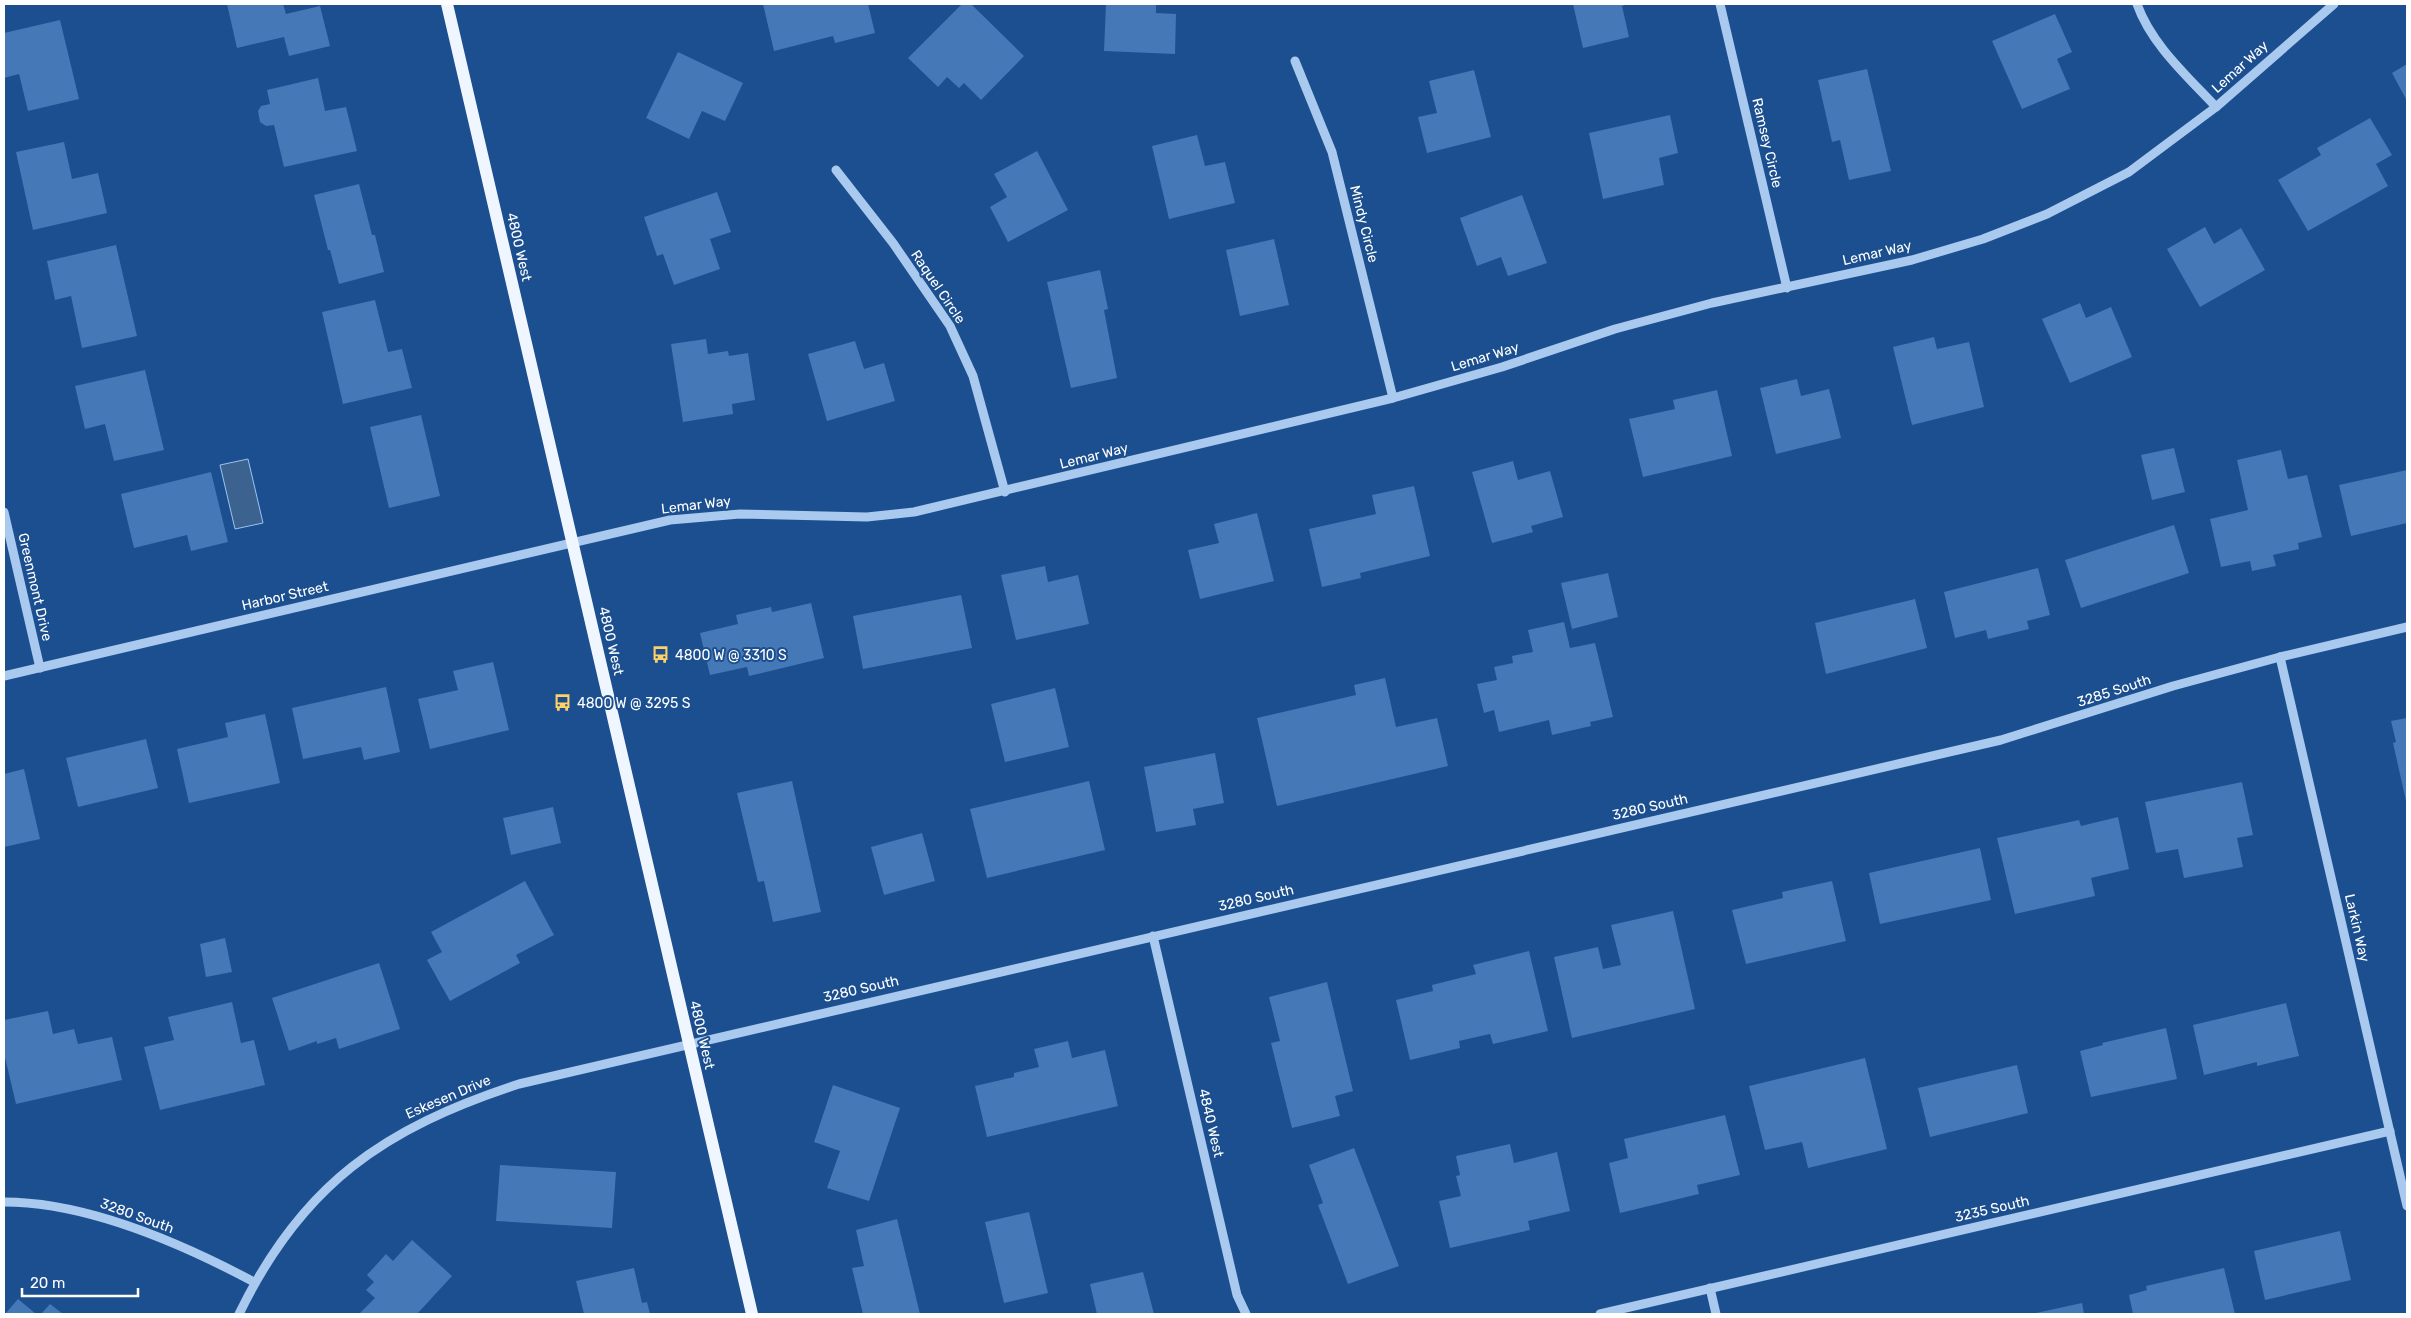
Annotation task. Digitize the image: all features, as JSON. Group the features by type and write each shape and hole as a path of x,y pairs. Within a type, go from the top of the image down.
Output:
{"main road":[{"name":"4800 West","path":"447,4 752,1314"}],"street":[{"name":"Ramsey Circle","path":"1720,4 1787,288"},
{"path":"2137,4 2141,15 2169,58 2216,107"},
{"name":"Lemar Way","path":"572,544 670,520 740,514 867,517 914,512 1005,492 1393,398 1502,367 1615,329 1712,303 1912,260 1983,238 2047,214 2128,172 2216,107 2334,4"},
{"name":"Mindy Circle","path":"1295,62 1332,152 1393,398"},
{"name":"Raquel Circle","path":"836,170 893,244 950,326 973,376 1005,492"},
{"name":"Greenmont Drive","path":"4,512 40,668"},
{"name":"Harbor Street","path":"4,676 572,544"},
{"name":"3285 South","path":"1829,780 2010,737 2173,686 2280,657 2407,627"},
{"name":"Larkin Way","path":"2280,657 2407,1206"},
{"name":"3280 South","path":"689,1043 1829,780"},
{"name":"4840 West","path":"1154,936 1237,1295 1246,1314"},
{"name":"Eskesen Drive","path":"239,1314 254,1282 280,1241 310,1204 346,1170 387,1140 431,1116 518,1084 689,1043"},
{"name":"3235 South","path":"1600,1314 2390,1132"},
{"name":"3280 South","path":"4,1202 34,1202 73,1209 108,1220 204,1255 254,1282"},
{"path":"1710,1288 1716,1314"}],"water":[{"path":"248,459 263,523 235,529 220,465"}],"building":[{"path":"227,4 283,4 286,14 320,6 330,46 289,56 284,37 237,48"},
{"path":"763,4 868,4 875,33 835,43 833,36 774,51"},
{"path":"962,4 971,4 1024,56 981,100 964,83 959,88 947,77 938,87 908,58"},
{"path":"1106,4 1156,4 1156,13 1176,14 1175,54 1104,51"},
{"path":"1573,4 1628,4 1622,6 1629,37 1583,48"},
{"path":"2055,14 2072,52 2057,59 2070,89 2022,109 1992,41"},
{"path":"60,20 79,99 28,111 19,74 4,78 4,33"},
{"path":"678,52 743,83 725,121 702,111 689,139 646,118"},
{"path":"2407,64 2407,101 2392,73"},
{"path":"1867,69 1891,171 1849,180 1840,140 1832,142 1818,80"},
{"path":"1474,70 1491,137 1427,153 1418,117 1437,113 1429,81"},
{"path":"318,78 325,111 346,107 357,151 284,167 274,125 266,126 260,122 258,111 261,106 270,104 267,90"},
{"path":"1670,115 1678,153 1659,158 1664,185 1603,199 1589,133"},
{"path":"2370,118 2392,155 2376,164 2388,186 2308,231 2278,180 2321,155 2317,148"},
{"path":"1197,135 1205,166 1225,162 1235,203 1169,219 1152,146"},
{"path":"64,142 72,179 98,173 107,213 33,230 16,152"},
{"path":"1037,151 1068,210 1008,242 990,207 1007,197 994,174"},
{"path":"359,184 384,272 339,284 314,195"},
{"path":"717,192 731,232 710,239 720,269 674,285 663,254 657,256 644,217"},
{"path":"1522,195 1547,263 1508,276 1501,257 1477,266 1460,218"},
{"path":"2205,227 2214,244 2241,228 2265,270 2200,307 2167,249"},
{"path":"1274,239 1289,305 1240,316 1226,250"},
{"path":"116,245 137,336 82,348 71,296 55,300 47,261"},
{"path":"1100,270 1108,309 1104,310 1117,378 1071,388 1047,282"},
{"path":"375,300 388,352 402,349 412,388 343,404 322,312"},
{"path":"2080,303 2086,318 2111,307 2132,357 2070,383 2042,319"},
{"path":"1934,337 1937,349 1969,342 1984,407 1912,425 1893,347"},
{"path":"706,339 708,354 728,351 729,356 748,353 755,400 732,404 733,414 683,422 671,344"},
{"path":"855,341 864,369 884,363 895,401 827,421 808,354"},
{"path":"145,370 164,450 114,461 105,424 85,429 75,386"},
{"path":"1797,379 1801,396 1829,389 1841,438 1776,454 1760,388"},
{"path":"1717,390 1732,456 1643,477 1629,419 1675,409 1673,400"},
{"path":"421,415 440,496 389,508 370,427"},
{"path":"2174,448 2185,492 2152,500 2141,455"},
{"path":"2281,450 2288,479 2307,475 2322,537 2298,543 2299,549 2273,555 2276,566 2252,571 2250,561 2221,567 2210,519 2248,510 2237,460"},
{"path":"1513,461 1518,480 1550,471 1563,517 1531,526 1533,532 1492,543 1472,472"},
{"path":"2407,470 2407,523 2351,536 2339,485"},
{"path":"211,472 228,542 191,551 187,535 134,548 121,494"},
{"path":"1414,486 1430,556 1360,573 1361,578 1322,587 1309,529 1376,514 1372,495"},
{"path":"1257,513 1274,581 1200,599 1188,550 1219,543 1214,524"},
{"path":"2174,525 2189,573 2081,608 2065,560"},
{"path":"1045,566 1048,582 1078,575 1089,624 1016,640 1001,575"},
{"path":"2038,568 2050,615 2027,621 2029,629 1988,639 1986,630 1955,638 1944,592"},
{"path":"1608,573 1618,617 1572,629 1561,583"},
{"path":"961,595 972,648 863,669 853,616"},
{"path":"1915,599 1927,648 1826,674 1815,623"},
{"path":"811,603 824,658 749,676 747,667 710,675 700,633 738,624 736,615 771,607 772,612"},
{"path":"1564,622 1570,648 1595,643 1613,717 1590,722 1591,726 1552,735 1549,720 1499,732 1494,710 1484,713 1477,684 1497,680 1494,667 1513,663 1512,656 1533,652 1528,630"},
{"path":"493,662 509,730 430,749 418,699 458,690 453,671"},
{"path":"1385,678 1396,727 1437,718 1448,766 1277,806 1257,718 1356,695 1354,685"},
{"path":"386,687 400,752 364,760 361,747 303,759 292,708"},
{"path":"1055,688 1069,747 1005,762 991,704"},
{"path":"265,714 280,783 189,803 177,749 228,737 225,723"},
{"path":"2407,718 2406,801 2393,743 2396,742 2391,721"},
{"path":"146,739 158,788 78,807 66,758"},
{"path":"1215,753 1224,803 1193,809 1196,825 1156,832 1144,767"},
{"path":"24,769 40,839 4,847 4,774"},
{"path":"792,781 821,912 773,922 764,881 758,882 737,793"},
{"path":"1089,781 1105,850 987,878 970,809"},
{"path":"2242,782 2253,835 2237,838 2243,867 2184,878 2178,849 2156,853 2145,802"},
{"path":"553,807 561,843 511,855 503,818"},
{"path":"2118,817 2129,869 2091,878 2095,896 2015,914 1997,838 2079,820 2081,826"},
{"path":"922,833 935,881 884,895 871,847"},
{"path":"1980,848 1991,900 1880,924 1869,873"},
{"path":"525,881 554,935 516,955 520,963 450,1001 427,960 442,952 431,932"},
{"path":"1832,881 1846,941 1746,964 1732,910 1783,898 1782,892"},
{"path":"1673,911 1695,1009 1572,1038 1554,957 1598,947 1603,969 1621,965 1611,925"},
{"path":"225,938 232,972 206,977 200,944"},
{"path":"1529,951 1548,1031 1493,1044 1490,1034 1459,1041 1460,1048 1410,1060 1396,1000 1433,991 1432,985 1476,974 1473,965"},
{"path":"379,963 400,1029 339,1049 336,1038 317,1044 317,1041 289,1051 272,998"},
{"path":"1327,982 1353,1091 1335,1096 1340,1116 1292,1128 1271,1043 1280,1041 1269,997"},
{"path":"232,1002 241,1043 254,1040 265,1085 160,1110 144,1047 174,1040 168,1017"},
{"path":"2286,1003 2299,1056 2257,1066 2257,1062 2204,1075 2193,1025"},
{"path":"48,1011 53,1034 74,1029 78,1044 112,1037 122,1080 16,1104 4,1053 4,1020"},
{"path":"2166,1028 2177,1079 2091,1097 2080,1051 2103,1045 2102,1043"},
{"path":"1068,1041 1072,1058 1105,1050 1118,1106 987,1137 975,1086 1014,1077 1014,1073 1039,1067 1034,1049"},
{"path":"1865,1058 1887,1149 1808,1168 1802,1142 1765,1150 1749,1086"},
{"path":"2017,1065 2028,1113 1930,1137 1918,1088"},
{"path":"833,1085 900,1108 869,1201 827,1188 840,1151 814,1142"},
{"path":"1725,1115 1740,1175 1697,1185 1699,1194 1620,1213 1609,1163 1628,1158 1624,1139"},
{"path":"1510,1144 1514,1163 1557,1152 1570,1211 1528,1221 1530,1230 1450,1248 1439,1201 1461,1196 1456,1176 1460,1175 1456,1156"},
{"path":"1354,1148 1399,1266 1348,1284 1318,1205 1323,1203 1309,1165"},
{"path":"500,1165 616,1172 612,1228 496,1221"},
{"path":"1029,1212 1048,1293 1004,1303 985,1222"},
{"path":"897,1219 920,1314 863,1314 852,1268 864,1266 856,1230"},
{"path":"2340,1231 2351,1280 2265,1300 2254,1251"},
{"path":"412,1240 452,1276 417,1314 359,1314 375,1298 366,1290 374,1282 367,1275 386,1254 393,1261"},
{"path":"634,1268 642,1303 647,1302 650,1314 584,1314 576,1281"},
{"path":"2224,1268 2235,1314 2133,1314 2129,1295 2147,1290 2146,1286"},
{"path":"1143,1272 1154,1314 1097,1314 1090,1284"},
{"path":"18,1299 36,1314 5,1314"},
{"path":"2082,1303 2084,1314 2036,1314 2036,1313"},
{"path":"50,1304 63,1314 41,1314"}],"place":[{"name":"4800 W @ 3310 S","path":"661,655"},
{"name":"4800 W @ 3295 S","path":"563,703"}]}
